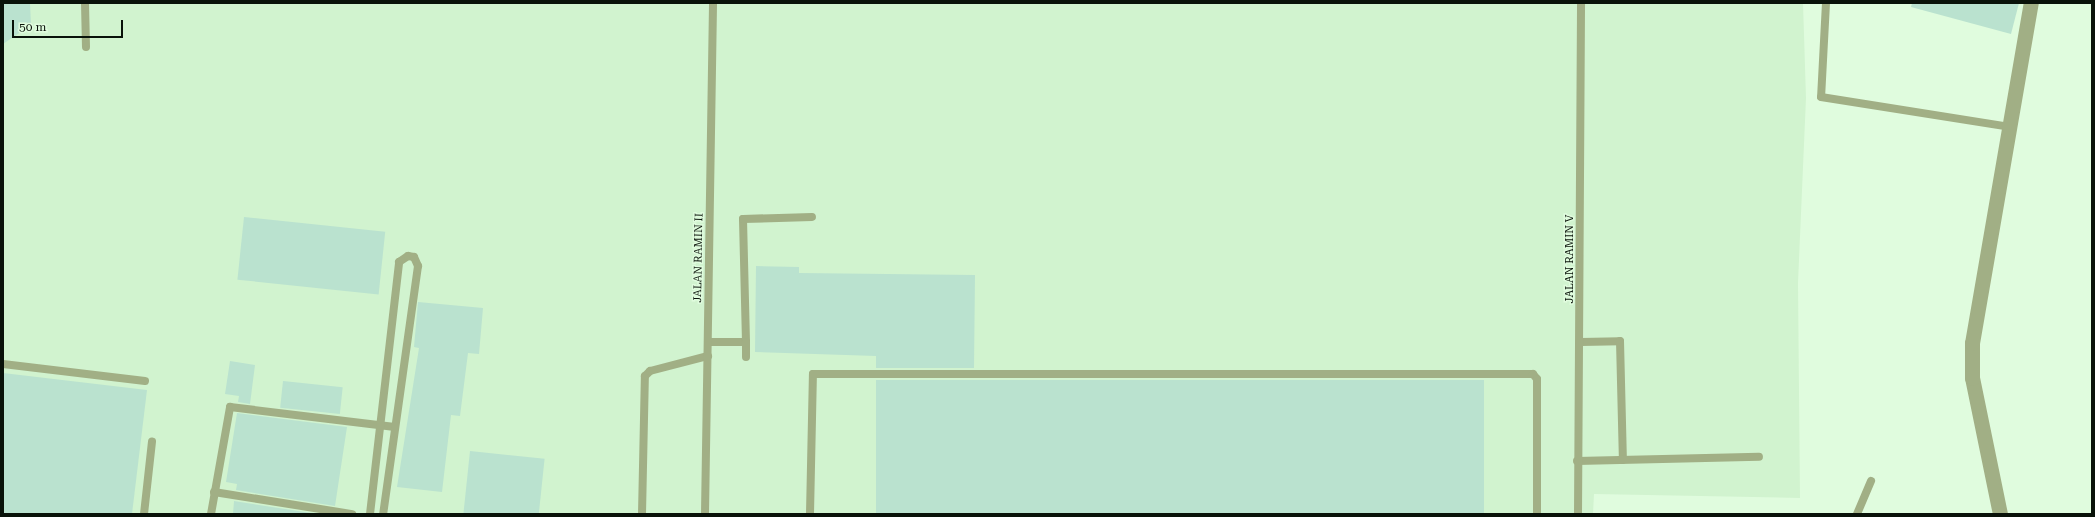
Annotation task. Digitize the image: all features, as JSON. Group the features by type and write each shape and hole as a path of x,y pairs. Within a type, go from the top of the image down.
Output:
{"street":[{"path":"2000,514 1972,378 1971,356 2031,3"}],"lane":[{"path":"85,3 86,47"},
{"name":"JALAN RAMIN II","path":"705,514 709,342 713,3"},
{"name":"JALAN RAMIN V","path":"1578,514 1577,461 1581,342 1581,3"},
{"path":"1826,3 1821,97 2010,126"},
{"path":"746,357 741,221 812,216"},
{"path":"370,514 378,425 399,262 408,256 414,257 418,266 383,514"},
{"path":"1581,342 1620,341 1623,460"},
{"path":"709,342 746,342"},
{"path":"642,514 645,376 650,371 708,356"},
{"path":"3,364 145,381"},
{"path":"810,514 813,374 1533,374 1537,379 1537,514"},
{"path":"211,514 230,407 395,427"},
{"path":"144,514 152,441"},
{"path":"1577,461 1760,457"},
{"path":"1856,514 1871,481"},
{"path":"214,492 352,514"}],"shaded area":[{"path":"3,3 1803,3 1806,98 1798,283 1800,498 1594,494 1593,514 3,514"}],"building":[{"path":"3,3 30,3 31,25 3,44"},
{"path":"1912,3 2019,3 2011,34 1911,7"},
{"path":"244,217 385,232 379,294 237,280"},
{"path":"756,266 799,267 799,273 975,275 974,368 876,368 876,356 755,352"},
{"path":"418,302 483,308 479,354 468,353 460,416 451,415 442,492 397,487 419,348 414,347"},
{"path":"230,361 255,365 250,404 238,402 239,396 225,394"},
{"path":"3,373 147,390 132,514 3,514"},
{"path":"876,380 1484,380 1484,514 876,514"},
{"path":"283,381 343,387 340,414 280,408"},
{"path":"237,413 347,427 335,506 236,490 237,484 226,482"},
{"path":"470,451 545,459 539,514 463,514"},
{"path":"234,501 317,514 233,514"}]}
